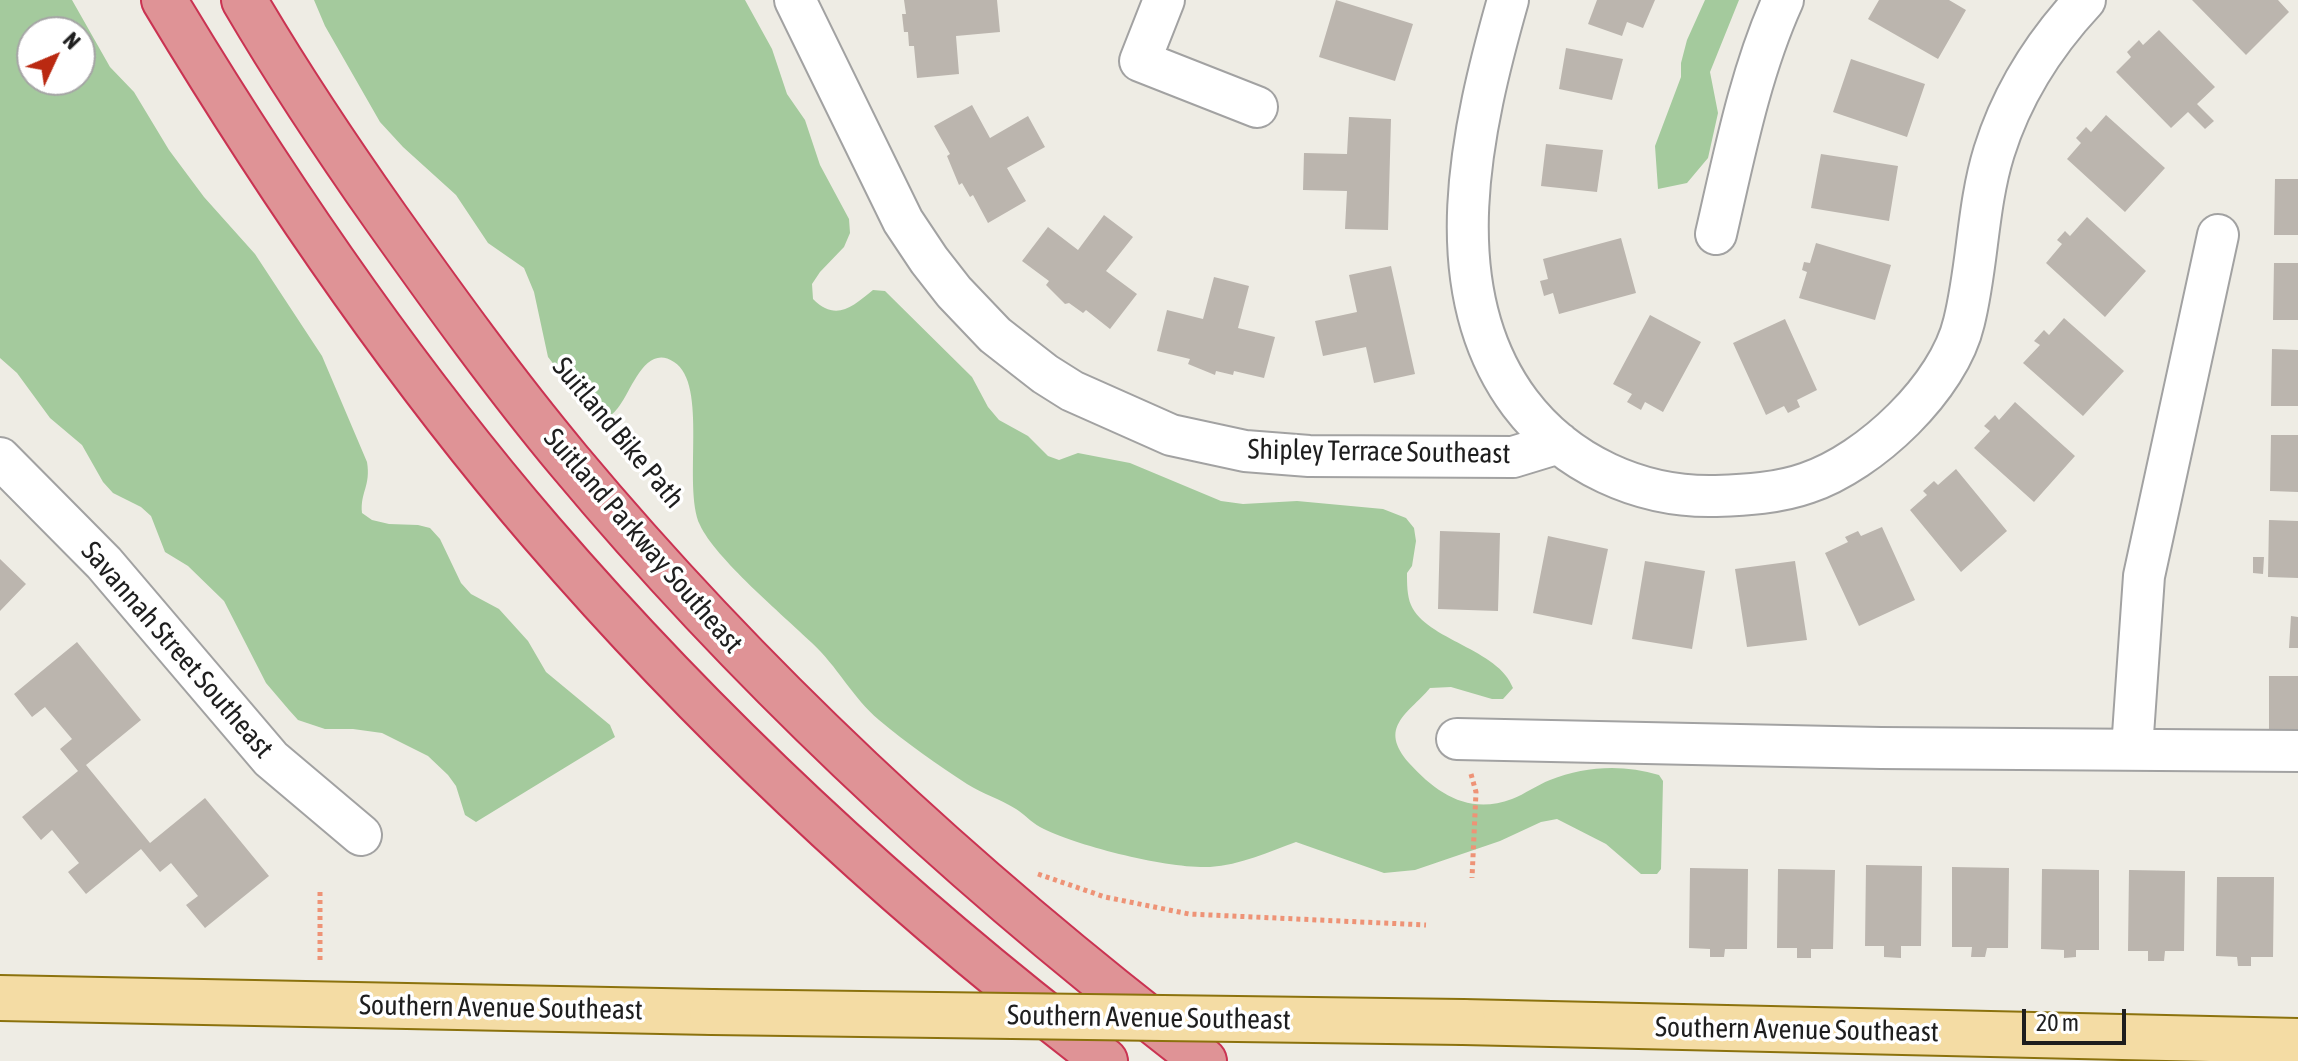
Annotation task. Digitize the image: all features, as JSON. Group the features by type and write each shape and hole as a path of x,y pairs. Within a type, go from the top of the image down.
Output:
{"highway":[{"path":"164,0 284,192 378,326 541,532 653,656 757,762 933,924 1105,1061"},
{"name":"Suitland Parkway Southeast","path":"244,0 342,155 432,284 509,386 614,514 722,633 828,741 955,859 1131,1005 1204,1061"}],"main road":[{"name":"Southern Avenue Southeast","path":"0,998 1463,1022 2298,1041"}],"street":[{"name":"Shipley Terrace Southeast","path":"795,0 903,221 929,260 995,335 1072,391 1171,435 1245,451 1309,456 1513,457 1559,443"},
{"path":"1164,0 1140,61 1257,107"},
{"path":"1508,0 1486,87 1469,204 1468,257 1476,305 1496,364 1524,408 1559,443 1590,465 1637,486 1688,497 1744,495 1807,483 1852,461 1888,434 1919,402 1945,365 1964,324 1987,176 2009,113 2040,55 2085,0"},
{"path":"1716,234 1751,97 1783,0"},
{"path":"2132,749 2144,576 2218,235"},
{"name":"Savannah Street Southeast","path":"0,458 104,563 271,759 361,835"},
{"path":"1457,739 1881,748 2298,751"}],"path":[{"path":"1457,739 1476,792 1472,878"},
{"path":"1031,870 1105,897 1189,914 1426,925"},
{"path":"320,892 320,960"}],"green space":[{"path":"0,0 72,0 81,16 16,16 16,96 96,96 96,42 110,67 134,92 169,150 204,197 255,254 322,356 367,462 368,477 362,513 372,520 389,524 430,528 440,539 461,583 471,594 499,609 528,641 546,672 610,725 615,737 476,822 465,815 456,786 448,775 428,756 382,733 325,729 298,720 266,683 224,601 188,566 165,552 151,516 141,507 113,493 103,482 82,445 50,418 17,373 0,358"},
{"path":"314,0 745,0 772,49 787,94 805,120 820,165 849,219 850,233 844,247 812,284 813,299 829,310 837,311 851,306 873,290 885,291 972,377 988,407 999,420 1028,436 1048,456 1059,460 1078,453 1130,463 1221,501 1243,504 1297,501 1383,509 1406,518 1414,528 1416,541 1412,566 1407,573 1411,605 1431,627 1493,664 1513,688 1503,699 1492,699 1451,687 1430,688 1399,722 1396,740 1400,751 1431,784 1468,803 1496,803 1512,799 1563,775 1590,769 1632,769 1659,775 1663,781 1661,869 1657,874 1641,874 1606,844 1557,819 1541,822 1500,841 1415,870 1384,873 1296,842 1232,864 1192,867 1123,855 1076,842 1037,825 1010,805 967,784 889,729 870,711 821,652 734,569 708,538 695,508 690,391 684,374 674,362 655,358 648,363 619,407 608,418 590,410 548,357 534,292 524,268 488,243 456,195 380,122 325,26"},
{"path":"1705,0 1739,0 1710,72 1718,113 1708,158 1687,183 1658,189 1655,146 1681,77 1687,40"}],"building":[{"path":"904,0 997,0 1000,32 956,36 959,74 917,78 914,46 909,46 908,32 904,32"},
{"path":"1336,0 1413,24 1395,81 1319,57"},
{"path":"1597,0 1655,0 1643,28 1627,22 1622,36 1588,24"},
{"path":"1879,0 1949,0 1966,10 1938,59 1868,19"},
{"path":"2192,0 2278,0 2289,12 2246,55"},
{"path":"2159,30 2215,87 2197,104 2214,121 2205,129 2188,112 2171,128 2116,72 2131,57 2127,52 2139,40 2143,45"},
{"path":"1566,48 1623,59 1612,100 1559,89"},
{"path":"1851,59 1925,84 1907,137 1833,112"},
{"path":"972,105 990,138 1028,116 1045,147 1007,168 1026,201 988,223 973,195 970,197 962,183 959,185 947,156 950,154 934,126"},
{"path":"2106,115 2165,168 2125,212 2067,159 2081,143 2076,138 2086,127 2091,132"},
{"path":"1349,117 1391,119 1388,230 1345,229 1347,191 1303,190 1304,153 1347,154"},
{"path":"1546,144 1603,150 1597,192 1541,186"},
{"path":"1821,154 1898,166 1889,221 1811,208"},
{"path":"2275,179 2298,179 2298,235 2274,235"},
{"path":"1104,215 1133,237 1106,271 1137,294 1110,329 1086,310 1083,313 1069,303 1065,304 1046,285 1049,281 1022,261 1048,227 1078,250"},
{"path":"2087,217 2146,271 2105,317 2046,263 2062,244 2057,240 2065,231 2070,236"},
{"path":"1621,238 1636,293 1559,314 1553,293 1544,296 1540,281 1548,279 1543,259"},
{"path":"1816,243 1891,265 1875,320 1799,298 1807,272 1802,270 1804,262 1810,263"},
{"path":"2274,263 2298,263 2298,320 2273,320"},
{"path":"1391,266 1415,374 1374,383 1366,347 1323,356 1315,321 1357,312 1349,275"},
{"path":"1214,277 1249,286 1238,328 1275,337 1264,378 1234,371 1233,375 1216,371 1215,375 1188,364 1190,359 1157,351 1167,310 1203,319"},
{"path":"1650,315 1701,342 1663,412 1645,402 1641,410 1627,402 1632,394 1613,384"},
{"path":"2064,318 2124,371 2083,416 2023,363 2040,345 2034,341 2044,330 2049,335"},
{"path":"1785,319 1817,390 1797,400 1800,407 1788,413 1784,406 1766,415 1733,343"},
{"path":"2272,349 2298,350 2298,406 2271,406"},
{"path":"2015,402 2075,456 2034,502 1974,448 1990,431 1984,426 1995,415 1999,420"},
{"path":"2271,435 2298,435 2298,492 2270,491"},
{"path":"1956,469 2007,531 1961,572 1910,510 1927,495 1923,491 1934,481 1938,485"},
{"path":"2269,520 2298,521 2298,578 2268,577"},
{"path":"1882,527 1915,600 1859,626 1825,553 1848,542 1845,537 1858,531 1861,536"},
{"path":"1440,531 1500,533 1498,611 1438,609"},
{"path":"1548,536 1608,549 1592,625 1533,613"},
{"path":"2253,557 2264,557 2263,574 2253,573"},
{"path":"0,559 26,584 0,611"},
{"path":"1645,561 1705,571 1692,649 1632,639"},
{"path":"1795,561 1807,640 1747,647 1735,569"},
{"path":"2291,616 2298,617 2298,648 2289,648"},
{"path":"77,642 141,720 86,765 150,843 205,798 269,876 205,928 186,905 198,896 171,863 160,872 141,849 86,894 68,872 79,863 52,830 41,840 22,817 78,771 60,749 72,739 45,707 32,717 14,694"},
{"path":"2269,676 2298,676 2298,734 2269,733"},
{"path":"1866,865 1922,866 1921,946 1901,946 1901,958 1884,957 1884,946 1865,946"},
{"path":"1952,867 2009,868 2008,948 1987,948 1985,957 1971,957 1972,947 1952,947"},
{"path":"1690,868 1748,869 1747,949 1725,949 1724,957 1710,957 1710,949 1689,948"},
{"path":"1778,869 1835,870 1833,949 1811,949 1811,958 1797,958 1797,948 1777,948"},
{"path":"2042,869 2099,870 2099,950 2076,950 2076,957 2064,958 2064,950 2041,949"},
{"path":"2129,870 2185,871 2184,951 2165,951 2164,961 2148,961 2148,951 2128,951"},
{"path":"2217,877 2274,877 2273,957 2251,957 2251,966 2238,966 2237,957 2216,956"}]}
